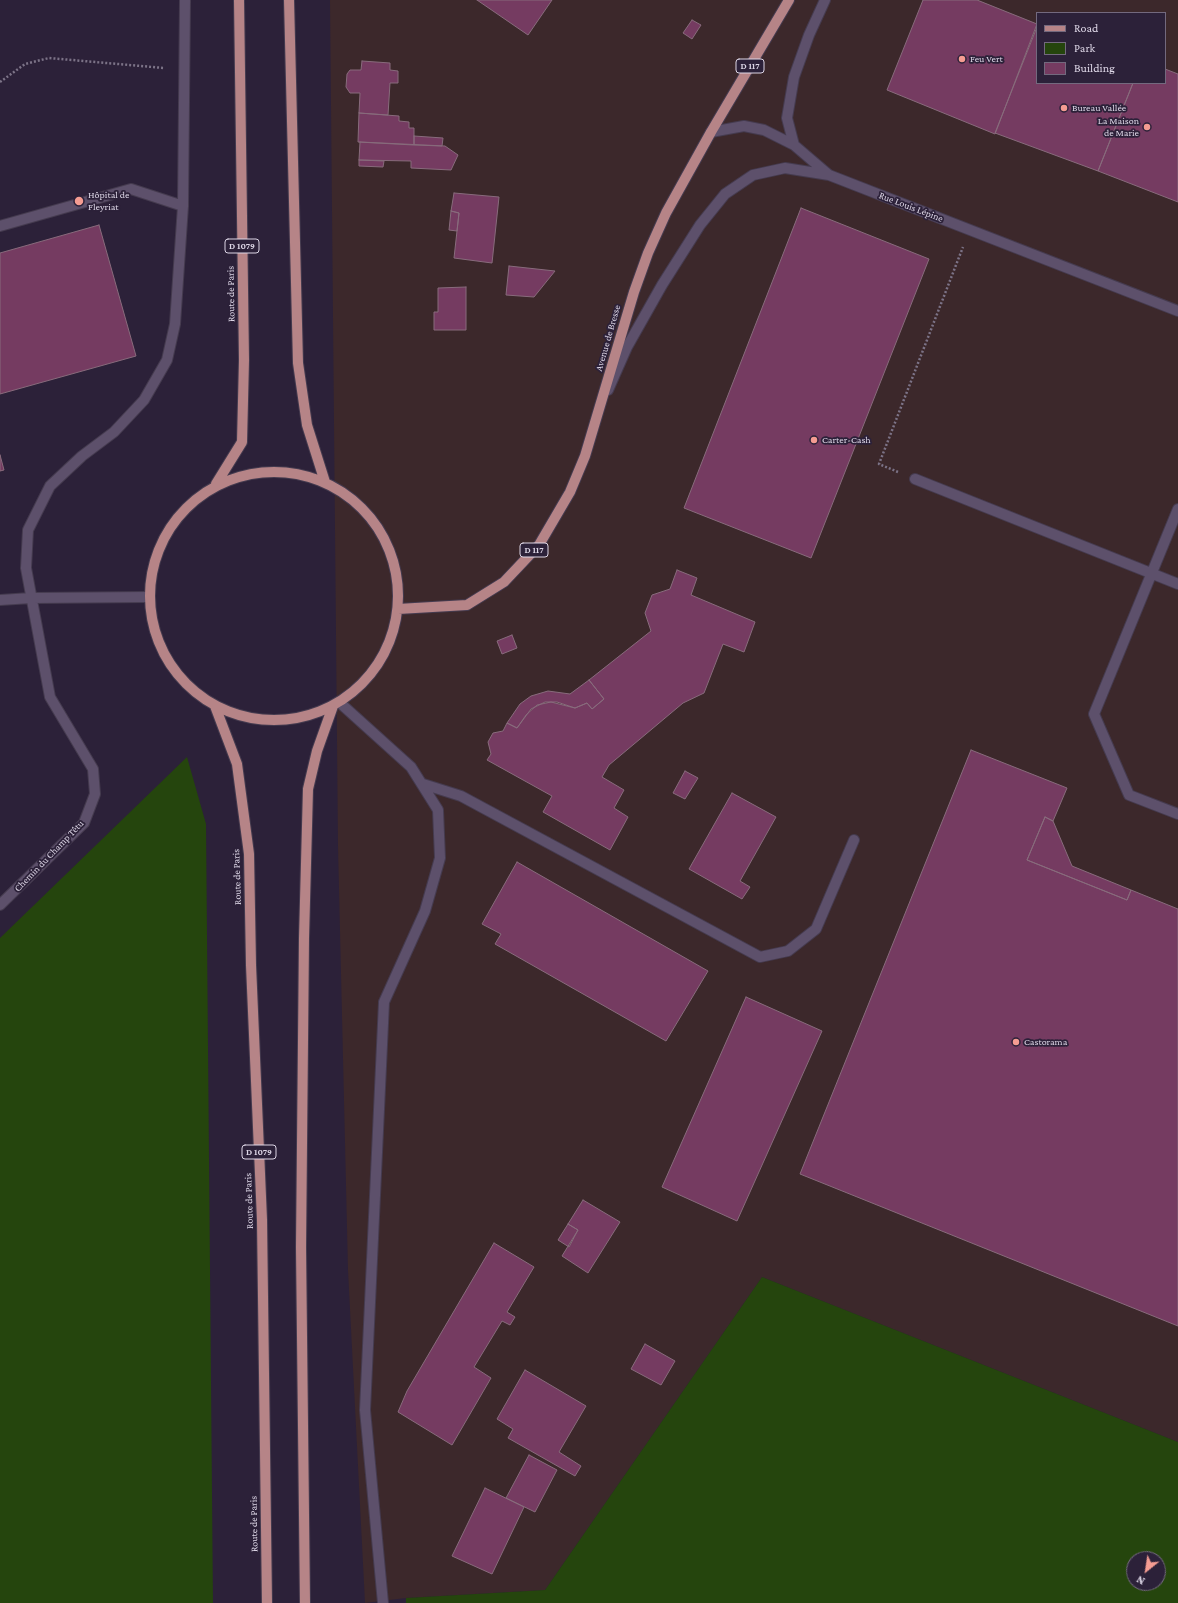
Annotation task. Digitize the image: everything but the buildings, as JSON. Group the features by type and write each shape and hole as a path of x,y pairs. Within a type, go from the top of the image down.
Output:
{"main road":[{"name":"Route de Paris","path":"216,484 242,442 244,360 239,0"},
{"path":"289,0 298,363 307,425 325,482"},
{"name":"Avenue de Bresse","path":"398,609 467,604 504,582 539,545 570,492 585,456 634,292 648,253 666,213 710,132 789,0"},
{"path":"252,472 289,472 325,482 352,498 374,521 389,548 398,578 398,609 392,637 380,663 362,685 336,704 295,719 254,720 215,706 188,687 167,661 153,630 148,597 153,563 166,531 188,504 216,484 252,472"},
{"path":"305,1603 301,1247 304,938 308,789 317,751 336,704"},
{"name":"Route de Paris","path":"215,706 237,764 249,854 251,965 262,1220 267,1603"}],"street":[{"name":"Chemin du Champ Têtu","path":"0,905 84,823 95,794 93,769 50,696 26,568 28,530 50,486 82,456 114,432 144,400 167,360 175,324 183,206 185,0"},
{"path":"794,145 788,118 794,77 809,35 825,0"},
{"name":"Rue Louis Lépine","path":"710,132 744,126 764,130 794,145 829,175 1178,311"},
{"path":"600,409 627,347 662,285 700,225 725,194 753,175 785,168 829,175"},
{"path":"0,226 131,189 183,206"},
{"path":"915,479 1178,584"},
{"path":"1178,509 1094,714 1129,795 1178,814"},
{"path":"0,600 31,598 148,597"},
{"path":"336,704 411,767 438,810 440,858 425,911 384,1002 365,1410 383,1603"},
{"path":"423,784 462,796 760,957 788,951 816,929 854,840"}],"path":[{"path":"0,82 25,64 49,58 185,68"},
{"path":"915,479 879,464 969,230"}],"shaded area":[{"path":"330,0 1178,0 1178,1442 762,1277 545,1590 406,1598 365,1603 348,1270 338,846"}],"green space":[{"path":"187,757 206,824 213,1603 0,1603 0,938"},
{"path":"762,1277 1178,1442 1178,1603 406,1603 406,1598 545,1590"}],"place":[{"name":"Feu Vert","path":"962,59"},
{"name":"Bureau Vallée","path":"1064,108"},
{"name":"La Maison de Marie","path":"1147,127"},
{"name":"Hôpital de Fleyriat","path":"79,201"},
{"name":"Carter-Cash","path":"814,440"},
{"name":"Castorama","path":"1016,1042"}]}
